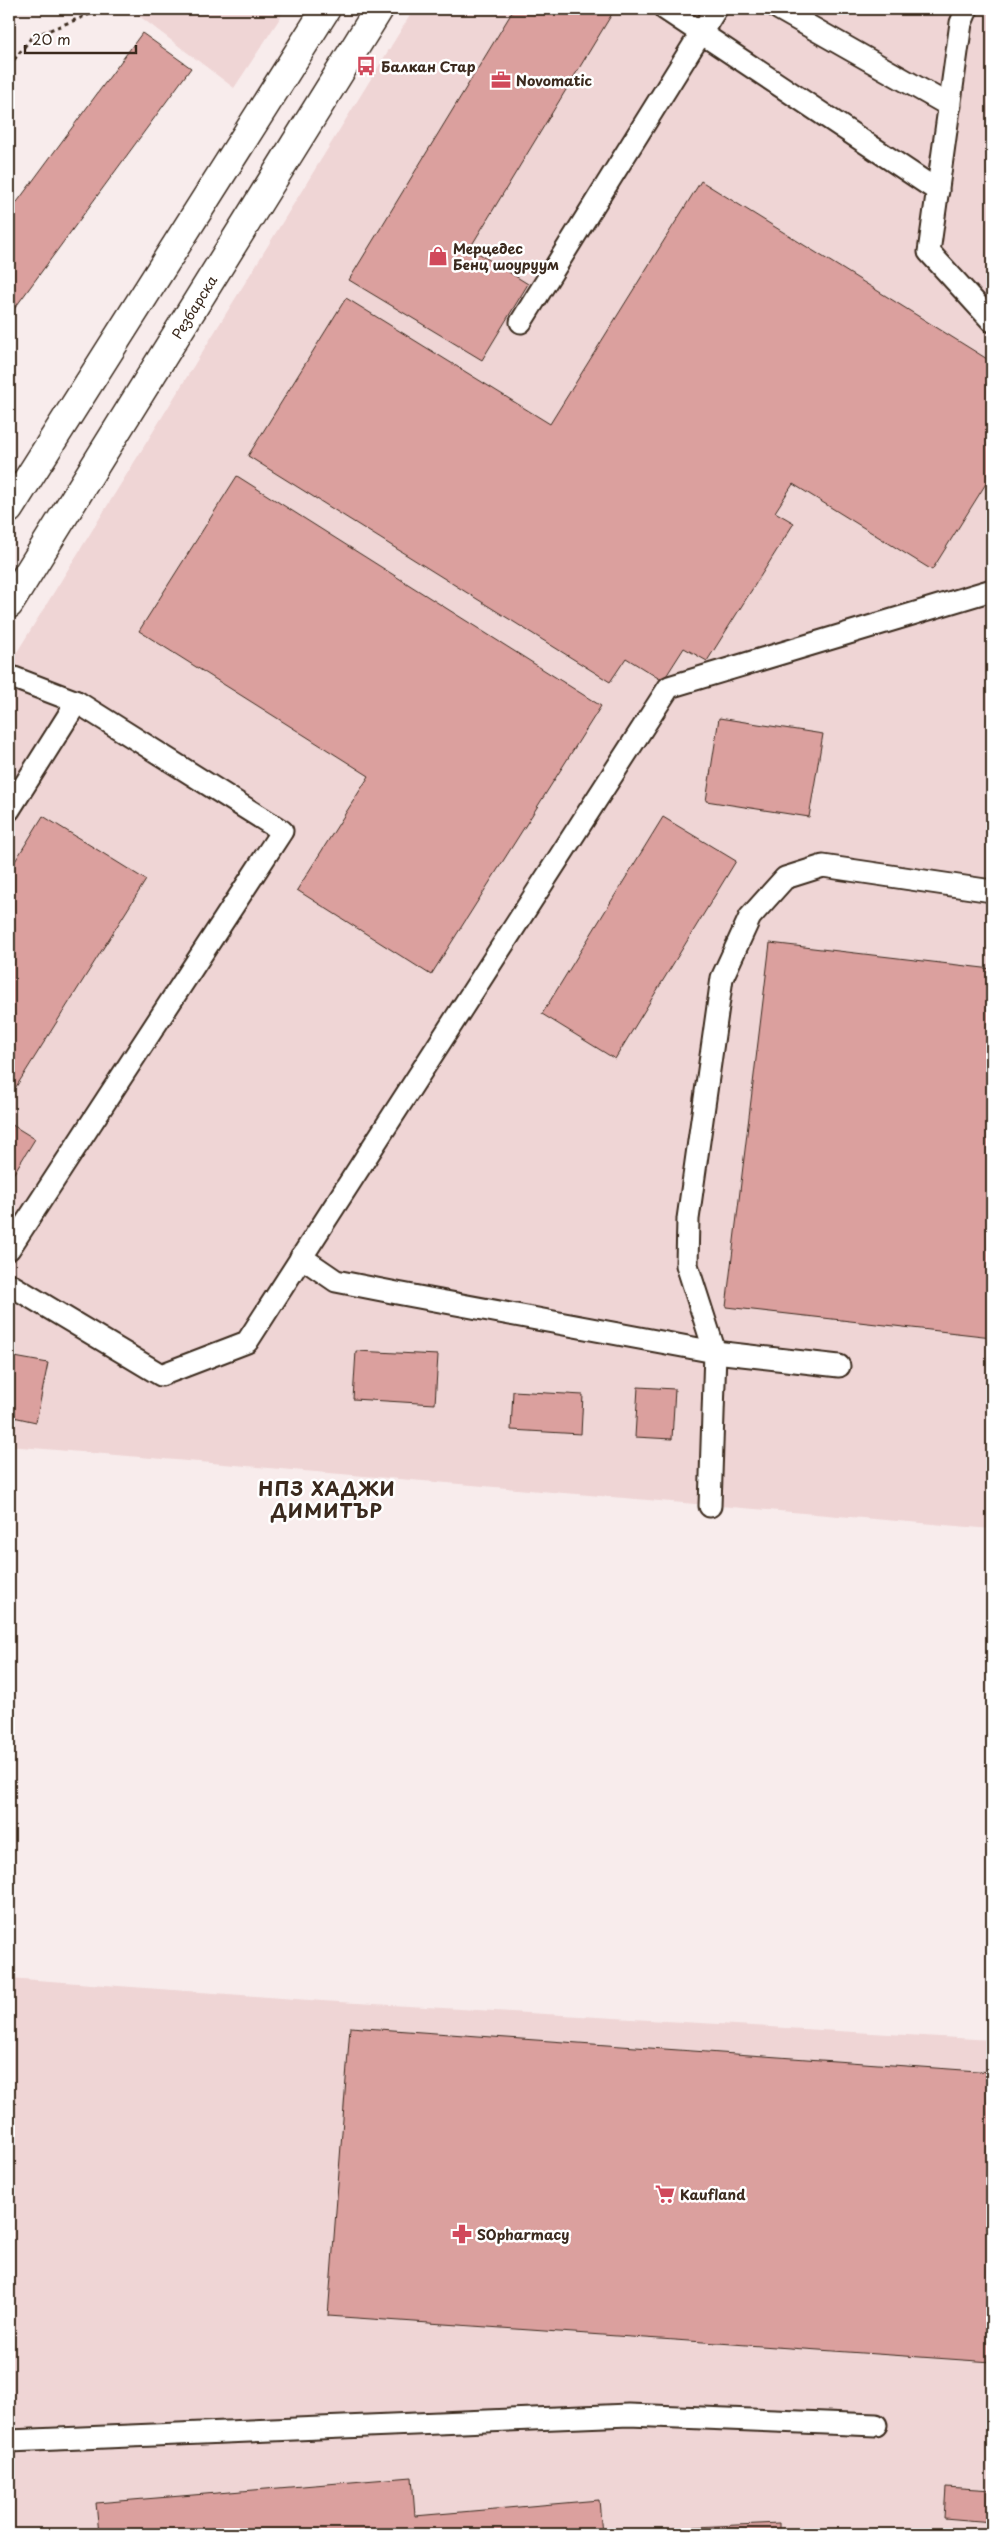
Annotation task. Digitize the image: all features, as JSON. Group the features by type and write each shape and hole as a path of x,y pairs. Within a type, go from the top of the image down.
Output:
{"street":[{"path":"9,509 326,9"},
{"name":"Резбарска","path":"9,604 379,9"}],"lane":[{"path":"665,9 938,191"},
{"path":"522,322 716,9"},
{"path":"779,9 950,106"},
{"path":"967,9 961,23 929,252 992,321"},
{"path":"9,1284 161,1375 247,1342 669,687 992,590"},
{"path":"9,676 77,702 282,831 9,1249"},
{"path":"9,810 77,702"},
{"path":"710,1506 715,1352 686,1265 688,1218 722,978 750,917 785,878 823,866 992,891"},
{"path":"301,1257 336,1281 715,1352 838,1366"},
{"path":"9,2441 629,2415 876,2425"}],"path":[{"path":"9,66 32,37 103,9"}],"shaded area":[{"path":"130,9 286,9 234,88"},
{"path":"414,9 992,9 992,1529 9,1446 9,665"},
{"path":"9,1978 322,2001 992,2040 992,2534 9,2534"}],"building":[{"path":"514,9 615,9 470,248 528,284 482,360 349,280"},
{"path":"801,9 818,9 813,16"},
{"path":"142,33 191,68 9,316 9,213"},
{"path":"701,181 992,362 992,474 932,570 793,484 775,512 794,523 707,661 684,648 663,681 626,658 610,682 248,456 346,298 550,424"},
{"path":"237,476 601,706 431,975 297,890 369,776 139,631"},
{"path":"719,718 823,734 809,817 706,801"},
{"path":"43,816 146,880 9,1098 9,871"},
{"path":"663,817 736,861 615,1059 542,1014"},
{"path":"770,943 992,969 992,1337 726,1307"},
{"path":"9,1123 35,1139 9,1181"},
{"path":"356,1351 438,1355 435,1404 353,1399"},
{"path":"9,1356 48,1363 36,1422 9,1416"},
{"path":"638,1387 675,1389 672,1439 635,1437"},
{"path":"513,1391 583,1395 581,1434 511,1430"},
{"name":"Kaufland","path":"350,2027 992,2072 992,2362 328,2316"},
{"path":"412,2477 415,2516 599,2500 602,2534 99,2534 96,2503"},
{"path":"946,2487 992,2490 992,2522 944,2518"},
{"path":"779,2523 779,2534 674,2534 674,2528"}],"place":[{"name":"Балкан Стар","path":"366,66"},
{"name":"Novomatic","path":"501,80"},
{"name":"Мерцедес Бенц шоуруум","path":"438,256"},
{"name":"Kaufland","path":"665,2194"},
{"name":"SOpharmacy","path":"462,2234"}],"district":[{"name":"НПЗ ХАДЖИ ДИМИТЪР","path":"327,1499"}]}
